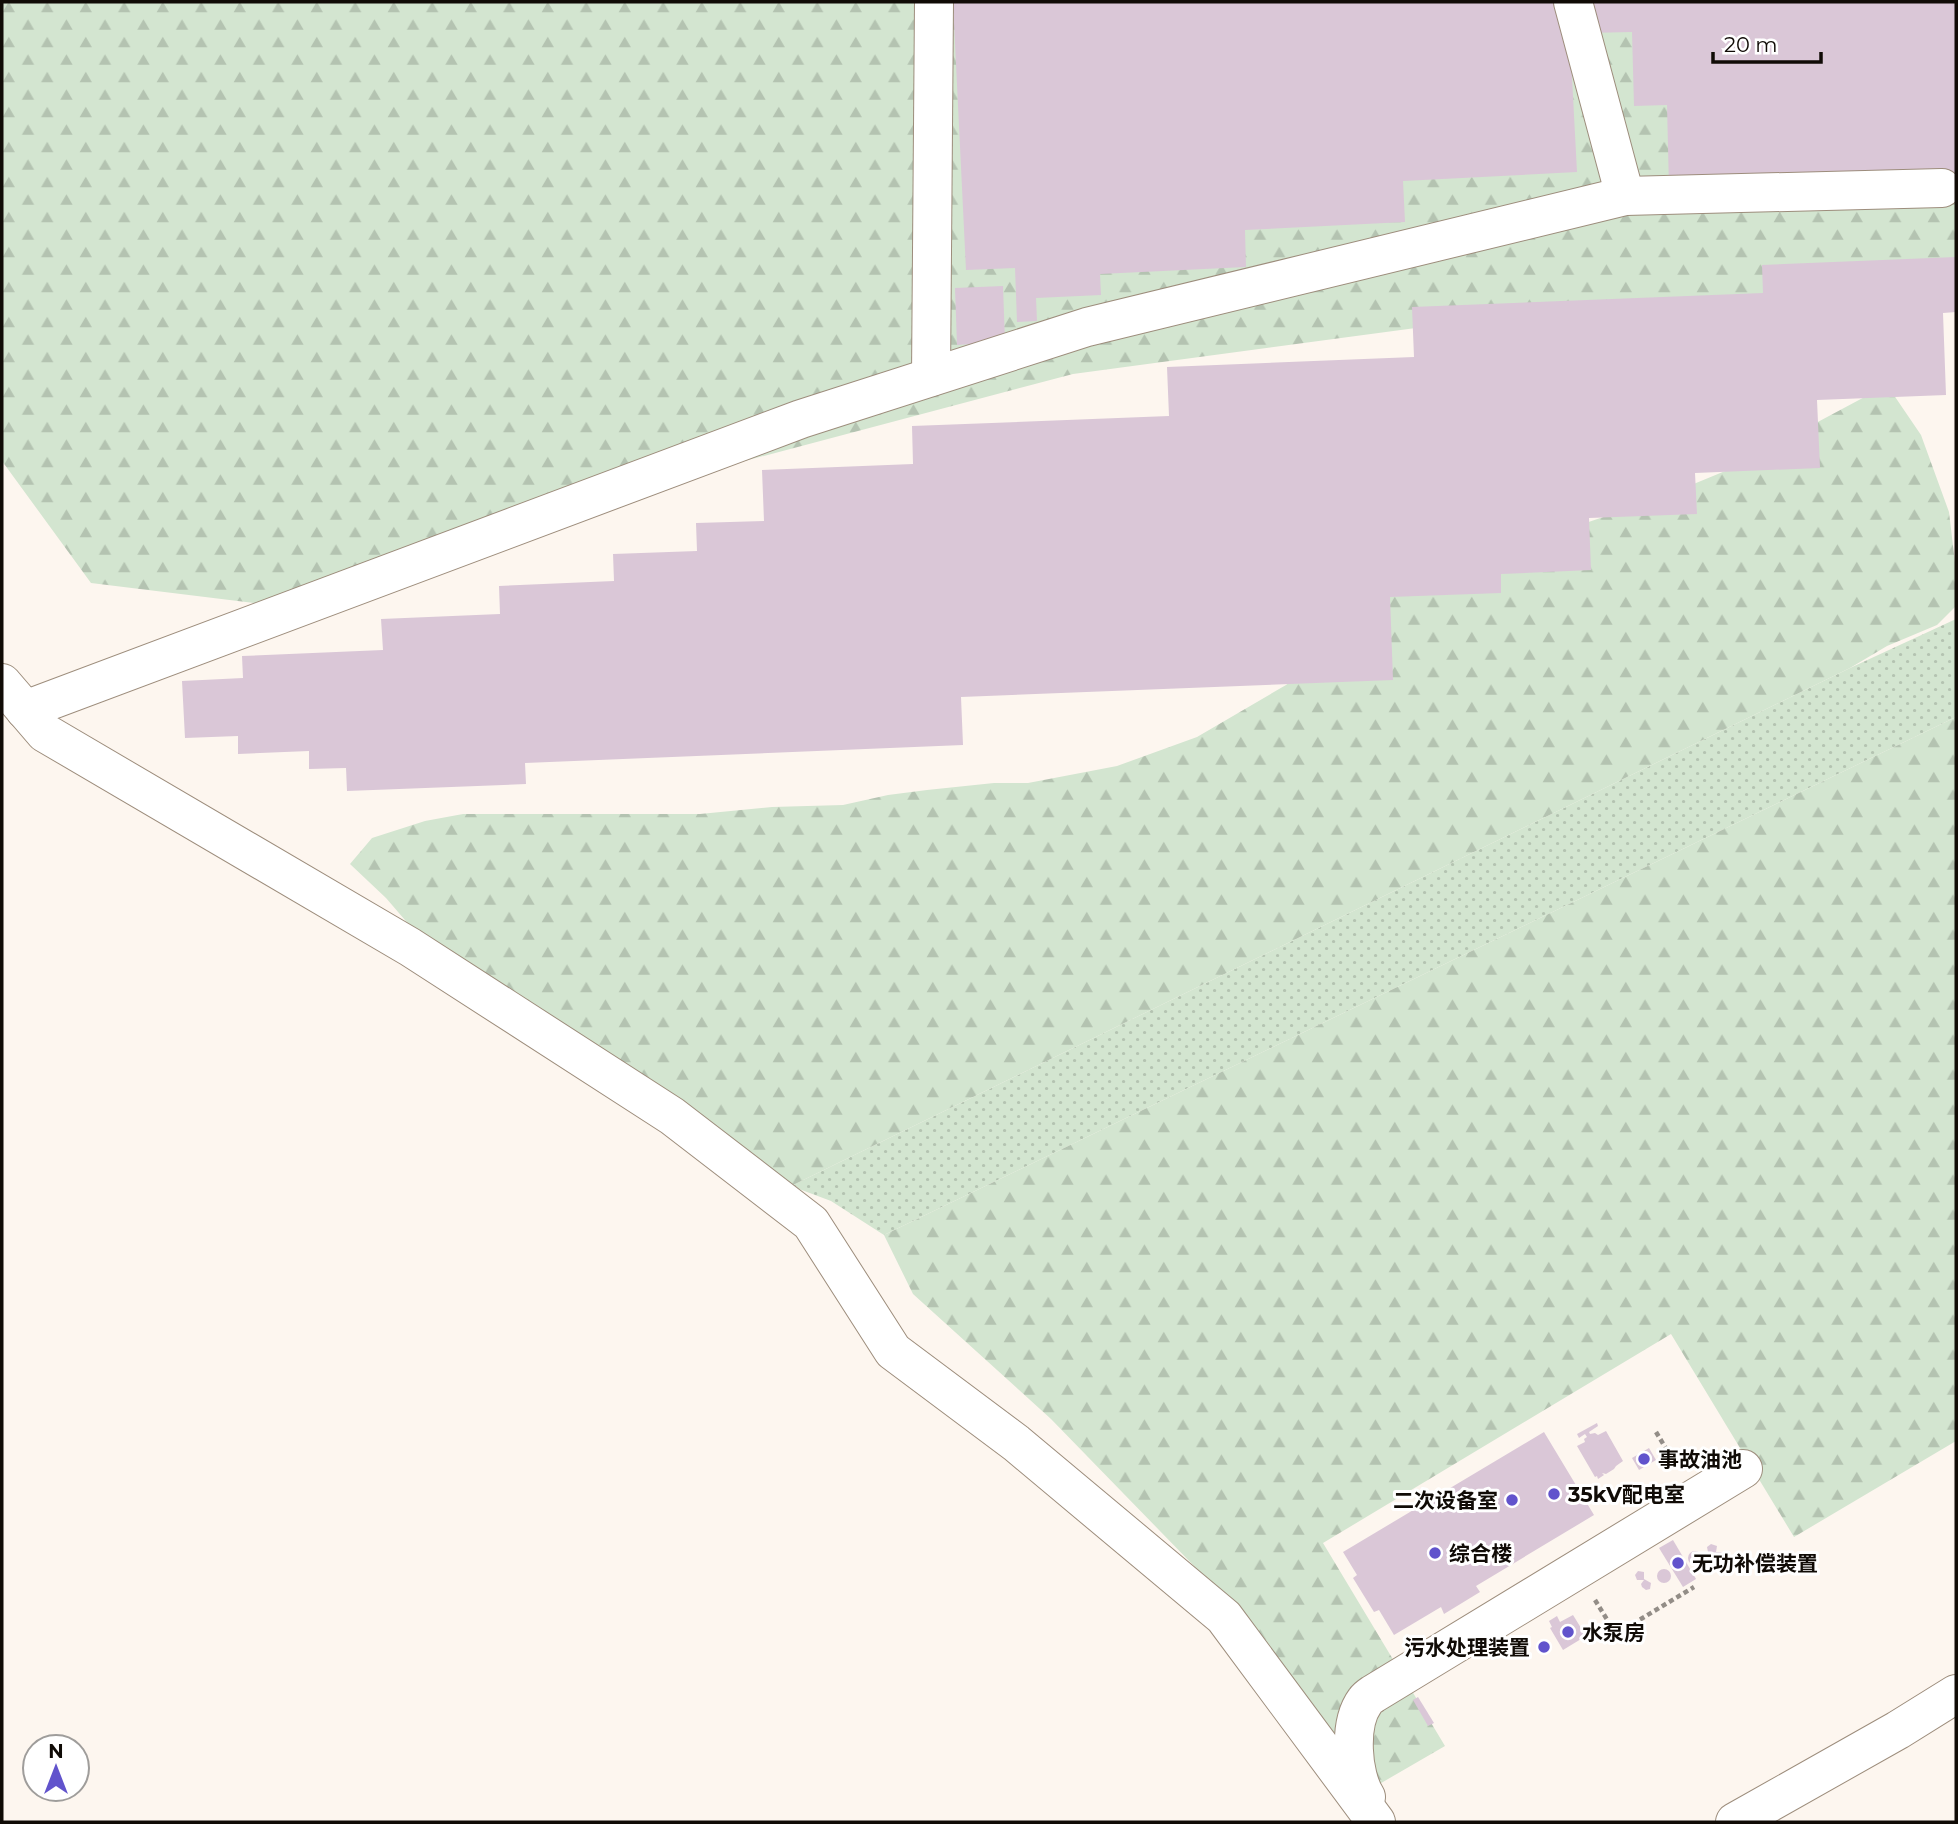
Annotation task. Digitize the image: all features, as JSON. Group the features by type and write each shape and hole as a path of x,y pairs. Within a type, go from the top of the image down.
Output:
{"street":[{"path":"930,377 934,2"},
{"path":"1573,2 1625,196"},
{"path":"1376,1822 1224,1617 1016,1443 893,1351 811,1223 672,1116 410,947 45,733 14,696 801,419 1087,327 1625,196 1942,188"},
{"path":"1382,1822 1360,1788 1353,1749 1356,1722 1364,1702 1403,1675 1743,1469"},
{"path":"1734,1822 1898,1730 1956,1693"}],"path":[{"path":"1576,1570 1615,1634 1694,1587"}],"green space":[{"path":"2,2 1956,2 1956,284 1595,304 1073,374 722,467 286,607 91,583 2,461"},
{"path":"1887,385 1921,435 1949,512 1956,571 1956,606 1937,625 1887,646 1850,668 791,1186 444,946 411,927 386,898 350,864 372,838 425,821 463,814 700,814 772,807 843,805 927,790 994,783 1028,783 1117,766 1197,737 1286,685 1342,641 1383,593 1667,495 1730,469"},
{"path":"1956,619 1956,717 884,1235 831,1201 791,1186 1850,668"},
{"path":"1956,717 1956,1441 1794,1537 1671,1334 1323,1543 1445,1746 1376,1786 1231,1604 1051,1419 913,1294 884,1235"}],"building":[{"path":"953,2 1568,2 1577,172 1403,181 1405,222 1245,230 1246,267 1100,274 1101,295 1036,298 1037,321 1017,322 1015,268 966,270"},
{"path":"1587,2 1956,2 1956,181 1669,188 1667,105 1634,106 1632,32 1587,33"},
{"path":"1956,257 1956,312 1943,313 1946,395 1817,400 1820,468 1695,473 1697,514 1589,518 1591,570 1501,574 1501,593 1390,597 1393,680 961,697 963,745 525,763 526,784 347,791 346,768 309,769 309,751 238,754 238,736 185,738 182,681 243,678 242,656 383,650 381,619 500,614 499,586 614,581 613,554 697,551 696,523 764,521 762,470 913,464 912,426 1169,416 1167,367 1414,357 1412,307 1763,293 1762,265"},
{"path":"1003,286 1005,342 957,345 955,288"},
{"path":"1597,1423 1598,1426 1589,1432 1590,1434 1598,1435 1606,1431 1623,1461 1606,1474 1602,1473 1604,1475 1598,1479 1577,1446 1585,1442 1587,1437 1585,1434 1579,1438 1577,1434"},
{"name":"综合楼","path":"1544,1432 1594,1515 1476,1586 1480,1592 1444,1614 1441,1607 1394,1635 1379,1610 1374,1612 1353,1578 1357,1575 1343,1552"},
{"name":"事故油池","path":"1649,1448 1656,1460 1639,1470 1632,1458"},
{"name":"无功补偿装置","path":"1673,1540 1696,1579 1683,1587 1659,1548"},
{"path":"1711,1544 1717,1546 1716,1552 1723,1555 1721,1562 1715,1561 1715,1553 1708,1552 1707,1547"},
{"path":"1692,1551 1698,1551 1702,1558 1698,1565 1692,1565 1688,1561 1688,1555"},
{"path":"1661,1569 1667,1569 1671,1576 1667,1583 1661,1583 1657,1579 1657,1573"},
{"path":"1638,1571 1644,1572 1644,1579 1651,1583 1650,1589 1642,1587 1644,1580 1637,1580 1635,1575"},
{"name":"水泵房","path":"1573,1615 1586,1636 1563,1650 1550,1628 1552,1627 1549,1621 1557,1616 1560,1622"},
{"path":"1418,1697 1434,1723 1428,1726 1413,1700"}],"place":[{"name":"事故油池","path":"1644,1459"},
{"name":"35kV配电室","path":"1554,1494"},
{"name":"二次设备室","path":"1512,1500"},
{"name":"综合楼","path":"1435,1553"},
{"name":"无功补偿装置","path":"1678,1563"},
{"name":"水泵房","path":"1568,1632"},
{"name":"污水处理装置","path":"1544,1647"}]}
